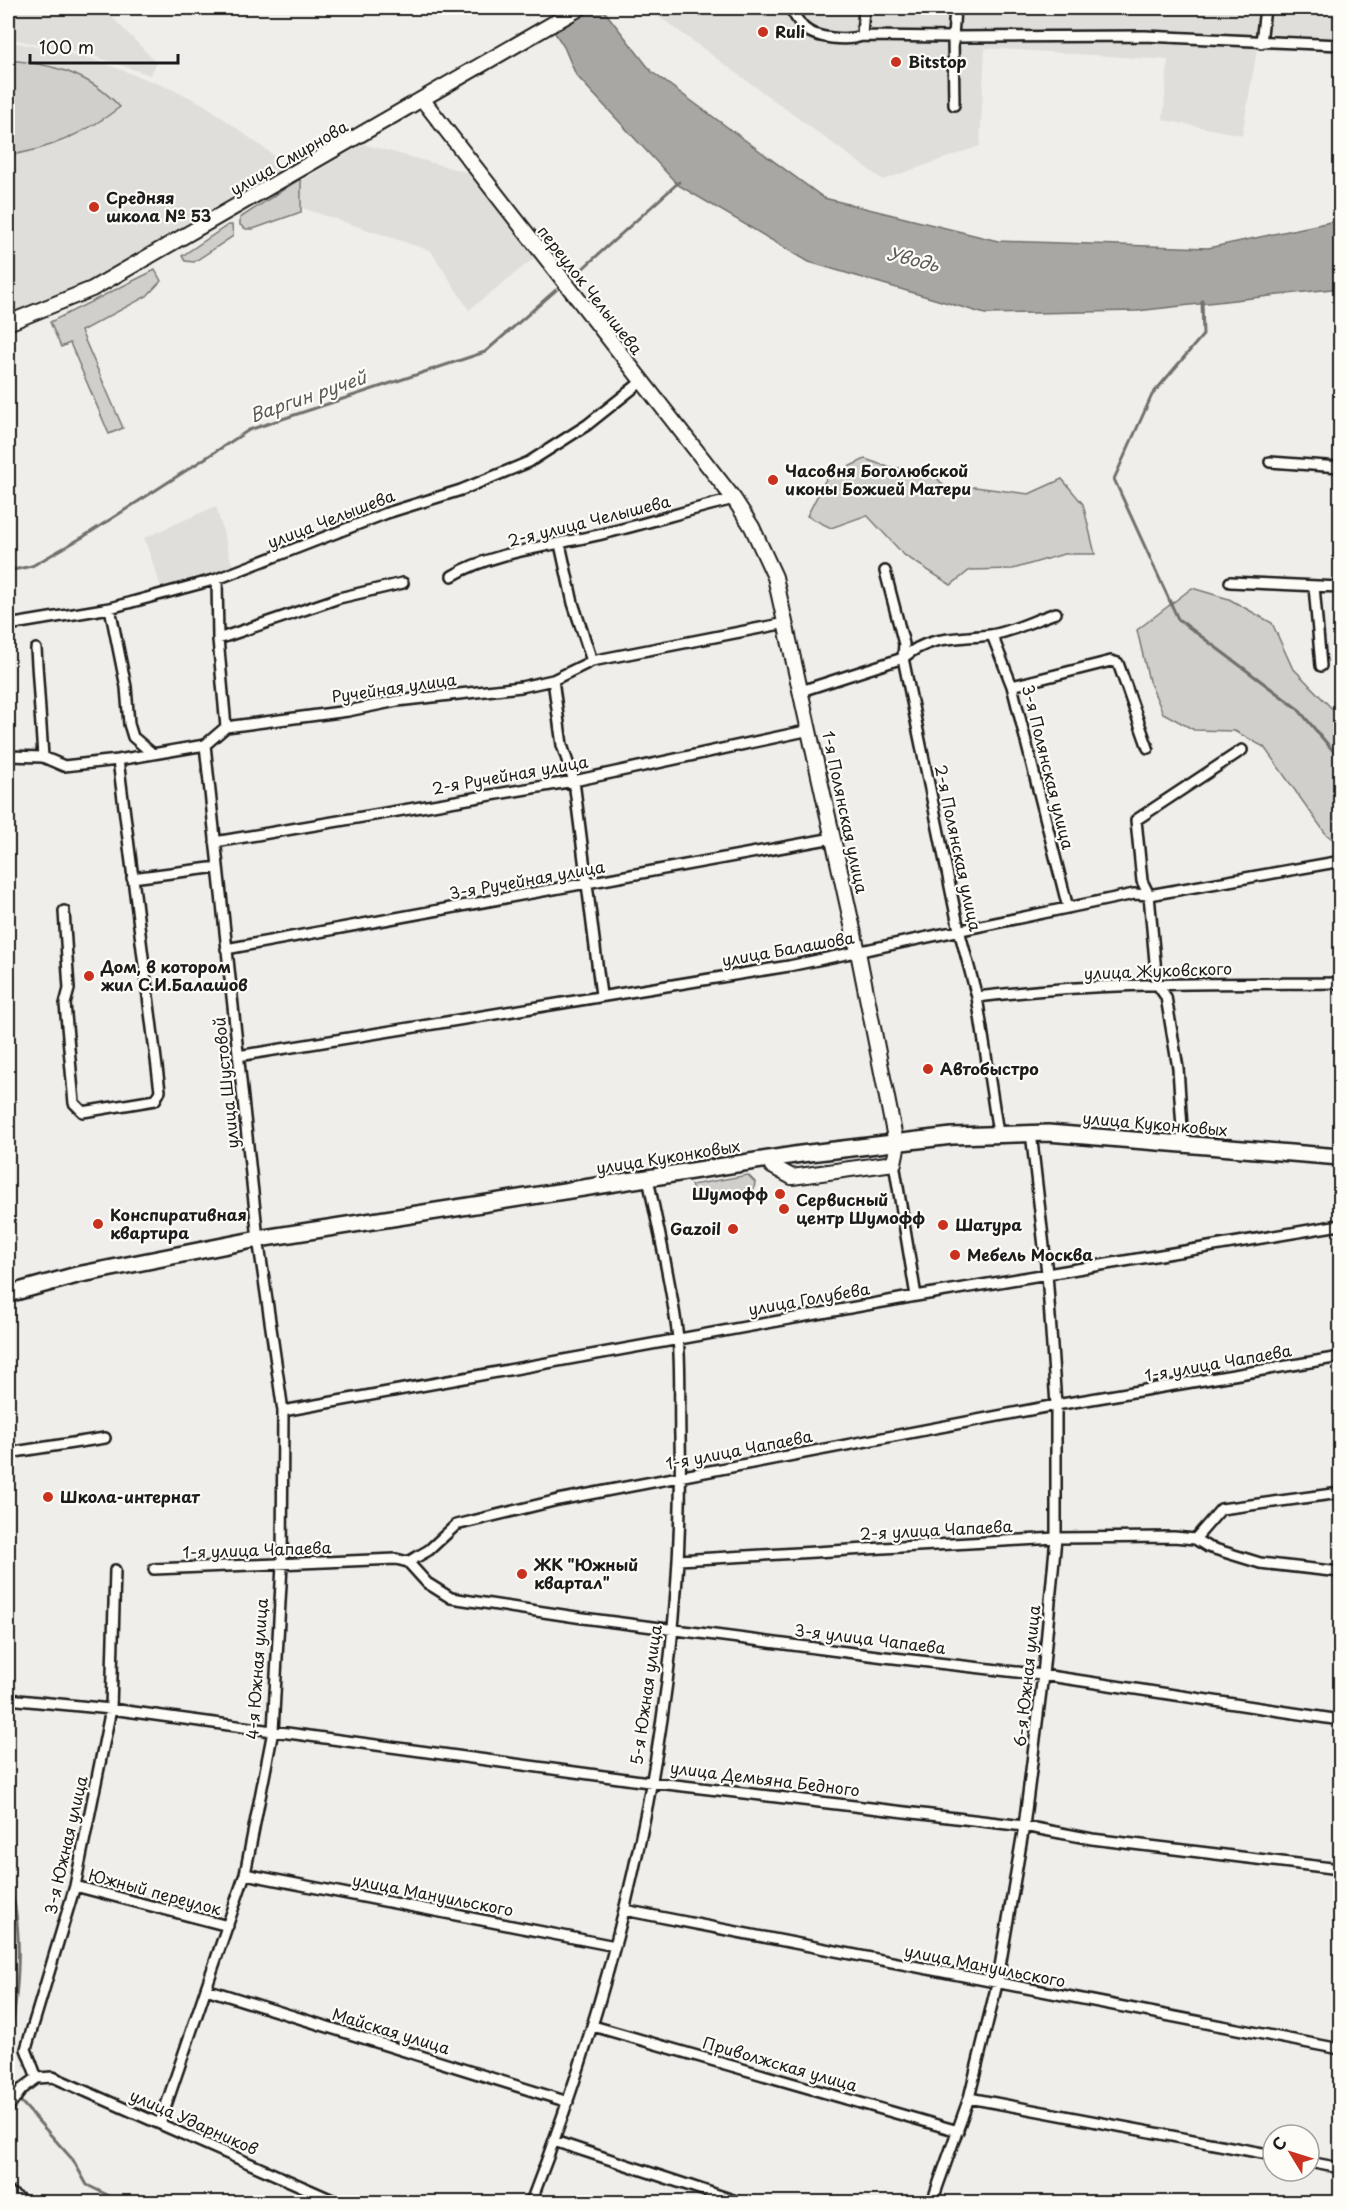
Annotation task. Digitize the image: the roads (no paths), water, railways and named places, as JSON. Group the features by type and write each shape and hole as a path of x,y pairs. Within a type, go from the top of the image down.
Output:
{"main road":[{"name":"улица Куконковых","path":"8,1294 258,1242 649,1181 897,1145 998,1133 1048,1133 1341,1157"},
{"name":"улица Куконковых","path":"649,1181 772,1166 897,1145 953,1142 1032,1141 1341,1165"}],"street":[{"name":"улица Смирнова","path":"8,323 92,289 580,8"},
{"path":"790,8 806,29 816,34 854,38 862,36 1144,36 1341,45"},
{"path":"862,36 864,8"},
{"path":"954,105 952,37 955,8"},
{"path":"1261,43 1265,8"},
{"name":"переулок Челышева","path":"422,99 734,499"},
{"name":"улица Челышева","path":"8,625 110,608 217,579 387,513 461,490 529,462 587,425 641,382"},
{"path":"1270,462 1341,467"},
{"name":"2-я улица Челышева","path":"452,576 465,568 548,545 560,544 734,499"},
{"name":"1-я Полянская улица","path":"734,499 763,549 775,577 858,952 897,1145"},
{"path":"560,544 573,603 592,661"},
{"name":"2-я Полянская улица","path":"885,571 904,644 903,658 959,930 977,997 998,1133"},
{"path":"8,756 43,757 64,766 118,760 205,745 226,727 218,639 217,579"},
{"path":"1230,582 1341,587"},
{"path":"218,639 339,598 403,583"},
{"path":"1314,586 1321,666"},
{"path":"110,608 126,687 129,724 133,737 153,754"},
{"path":"801,691 903,658 915,648 951,637 992,635 1056,613"},
{"name":"Ручейная улица","path":"226,727 348,711 397,701 521,687 553,680 592,661 786,623"},
{"name":"3-я Полянская улица","path":"992,635 1012,686 1068,908"},
{"path":"36,649 43,757"},
{"path":"1012,686 1111,661 1118,663 1148,748"},
{"path":"553,680 562,745 573,781 601,995"},
{"name":"2-я Ручейная улица","path":"215,842 573,781 810,730"},
{"name":"улица Шустовой","path":"205,745 258,1242"},
{"path":"1183,1143 1178,1068 1166,997 1157,984 1149,895 1142,881 1136,820 1242,750"},
{"path":"64,911 69,989 65,1004 74,1103 83,1112 155,1100 160,1090 118,760"},
{"name":"3-я Ручейная улица","path":"226,949 833,838"},
{"name":"улица Балашова","path":"238,1056 789,966 1134,894 1149,895 1336,862 1341,866"},
{"path":"132,878 218,867"},
{"name":"улица Жуковского","path":"977,997 1020,992 1157,984 1341,983"},
{"name":"6-я Южная улица","path":"932,2202 969,2098 997,1984 1024,1826 1044,1675 1056,1538 1056,1405 1047,1273 1032,1141"},
{"path":"897,1145 894,1163 916,1296"},
{"path":"772,1166 792,1177 894,1163"},
{"name":"5-я Южная улица","path":"531,2202 593,2026 615,1946 652,1781 675,1629 681,1476 678,1338 649,1181"},
{"name":"улица Голубева","path":"283,1410 1047,1273 1341,1225"},
{"name":"4-я Южная улица","path":"160,2123 245,1874 273,1731 282,1565 283,1410 258,1242"},
{"name":"1-я улица Чапаева","path":"154,1569 396,1559 408,1562 429,1550 456,1526 558,1500 1056,1405 1341,1357"},
{"path":"8,1454 105,1438"},
{"path":"1195,1539 1221,1509 1341,1493"},
{"name":"2-я улица Чапаева","path":"679,1560 1056,1538 1195,1539 1208,1547 1260,1563 1341,1572"},
{"name":"3-я улица Чапаева","path":"408,1562 427,1583 451,1598 885,1657 1044,1675 1341,1720"},
{"name":"3-я Южная улица","path":"37,2078 26,2049 75,1886 111,1710 115,1570"},
{"name":"улица Демьяна Бедного","path":"8,1699 111,1710 652,1781 1024,1826 1092,1839 1341,1869"},
{"name":"улица Мануильского","path":"245,1874 615,1946"},
{"name":"Южный переулок","path":"75,1886 228,1926"},
{"name":"улица Мануильского","path":"624,1910 1341,2049"},
{"name":"Майская улица","path":"206,1989 568,2102"},
{"name":"Приволжская улица","path":"593,2026 958,2131"},
{"name":"улица Ударников","path":"37,2078 53,2077 337,2202"},
{"path":"8,2108 22,2089 37,2078"},
{"path":"969,2098 1261,2153"},
{"path":"554,2141 739,2202"},
{"path":"1321,2164 1341,2168"},
{"path":"8,2192 25,2202"}],"water":[{"name":"Уводь","path":"539,8 602,8 652,72 824,198 998,241 1208,248 1340,220 1340,288 1137,311 985,314 809,262 678,185 576,75 564,47"}],"waterway":[{"name":"Варгин ручей","path":"580,271 679,182"},
{"name":"Варгин ручей","path":"8,571 32,566 83,537 249,430 485,352 556,290"},
{"path":"1202,301 1203,335 1152,395 1114,479 1178,619 1298,709 1340,759"},
{"name":"Варгин ручей","path":"8,1881 14,1900 18,1943 17,1990 8,2054"},
{"name":"Варгин ручей","path":"8,2087 73,2160 87,2185 122,2202"}],"place":[{"name":"Ruli","path":"763,32"},
{"name":"Bitstop","path":"896,62"},
{"name":"Средняя школа № 53","path":"94,207"},
{"name":"Часовня Боголюбской иконы Божией Матери","path":"773,480"},
{"name":"Дом, в котором жил С.И.Балашов","path":"89,976"},
{"name":"Автобыстро","path":"928,1069"},
{"name":"Шумофф","path":"780,1194"},
{"name":"Сервисный центр Шумофф","path":"784,1209"},
{"name":"Конспиративная квартира","path":"98,1224"},
{"name":"Шатура","path":"943,1225"},
{"name":"Gazoil","path":"733,1229"},
{"name":"Мебель Москва","path":"955,1255"},
{"name":"Школа-интернат","path":"48,1497"},
{"name":"ЖК \"Южный квартал\"","path":"522,1574"}]}
